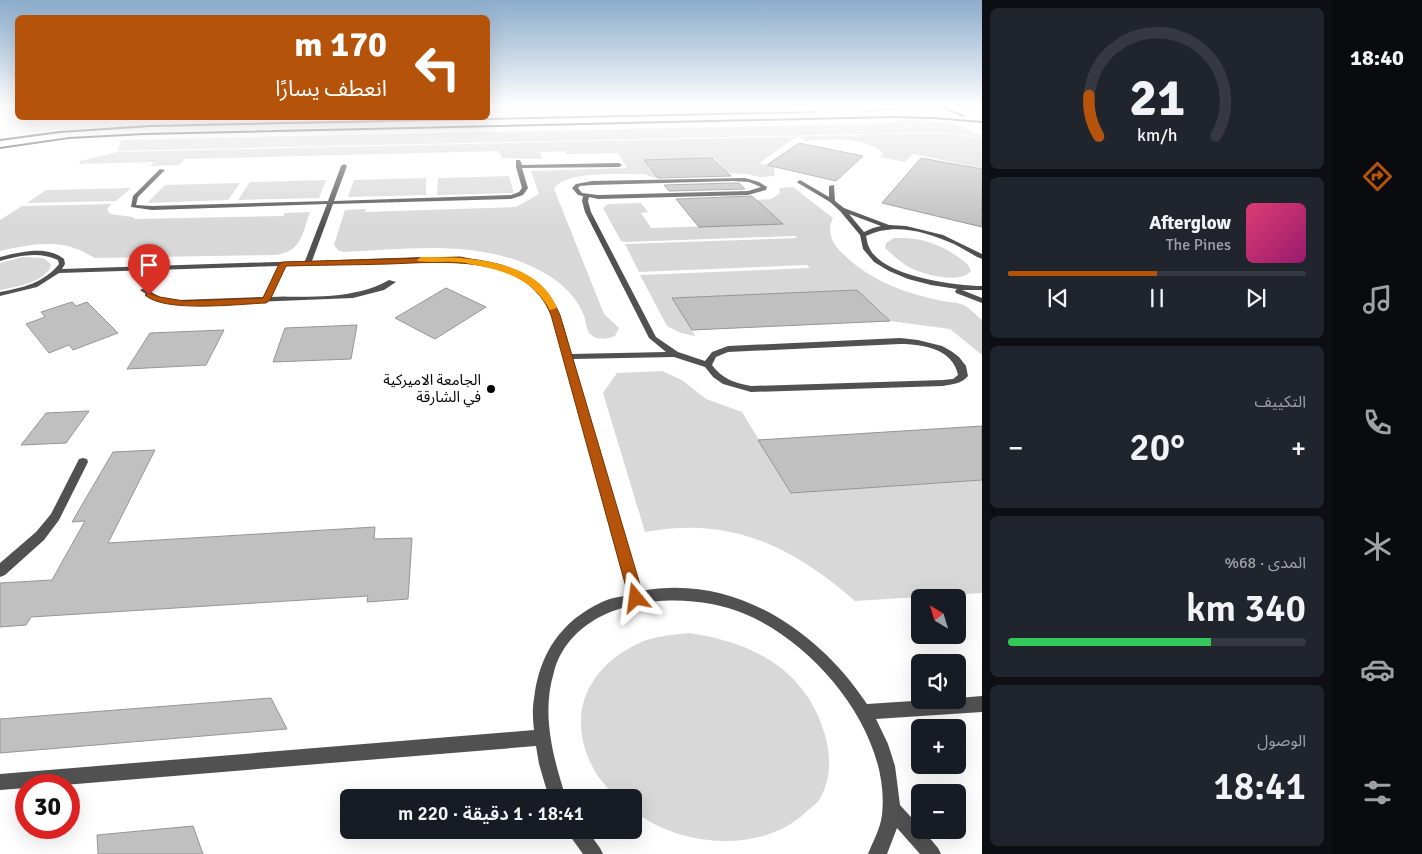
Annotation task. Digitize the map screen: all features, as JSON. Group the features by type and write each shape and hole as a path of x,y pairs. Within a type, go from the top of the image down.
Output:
{"street":[{"path":"162,170 136,197 133,206 152,208 511,197 524,192 525,188 518,164 620,164"},
{"path":"308,263 344,166"},
{"path":"733,179 752,181 764,187 763,190 748,193 586,196 580,194 575,188 584,183 733,179"},
{"path":"800,182 832,201 842,210 862,235 862,244 868,254 882,264 919,280 949,288 982,301"},
{"path":"832,186 832,201"},
{"path":"586,196 585,201 588,212 647,329 662,346 675,354 708,365 713,373 723,381 736,387 751,389 943,383 956,381 963,376 963,368 951,355 929,345 913,341 728,349 716,352 710,358 708,365"},
{"path":"842,210 892,228 929,233 952,241 982,257"},
{"path":"862,235 868,231 892,228"},
{"path":"0,259 28,253 54,254 61,259 62,264 58,271 38,284 0,294"},
{"path":"58,271 452,259 504,268 523,277 539,288 550,300 636,598"},
{"path":"266,300 283,264"},
{"path":"144,290 158,300 184,303 354,296 382,288 392,282"},
{"path":"949,288 982,288"},
{"path":"567,357 675,354"},
{"path":"0,571 40,536 55,517 83,462"},
{"path":"555,789 549,774 543,737 540,699 547,666 561,638 582,618 607,605 636,598 666,594 700,595 734,603 768,618 802,642 834,672 864,712 879,740 889,775 892,809 886,840 877,854"},
{"path":"864,712 982,704"},
{"path":"0,782 543,737"},
{"path":"892,809 932,854"},
{"path":"583,839 594,854"}],"shaded area":[{"path":"119,147 297,147 117,151"},
{"path":"336,147 782,147 759,163 774,167 775,176 759,177 748,174 729,173 714,158 644,160 653,172 665,177 654,178 644,174 582,176 560,183 554,189 604,314 619,328 615,336 602,339 590,334 584,315 575,299 564,287 537,269 514,260 491,253 442,248 343,252 334,245 345,210 365,209 365,212 516,207 539,194 531,171 627,168 618,153 566,154 565,151 540,152 542,159 502,158 499,151 185,159 180,165 150,166 154,162 79,164 80,161 117,152"},
{"path":"874,147 982,147 982,168 913,154 905,162 880,157 883,154"},
{"path":"509,176 514,193 437,195 438,178"},
{"path":"426,178 426,195 348,197 354,180"},
{"path":"326,180 319,198 238,200 250,182"},
{"path":"240,183 228,200 147,203 165,185"},
{"path":"793,187 833,218 830,232 835,245 863,270 886,283 911,293 961,304 972,311 982,320 982,355 950,329 890,321 856,290 673,298 695,336 681,333 667,326 640,275 810,268 807,265 639,272 625,244 797,238 795,236 625,242 621,241 603,208 608,204 641,203 648,212 641,213 651,228 782,224 757,200 771,199 780,193 779,188"},
{"path":"131,188 116,201 27,203 46,190"},
{"path":"111,204 107,209 110,214 133,217 135,219 283,216 285,213 310,212 300,240 291,250 276,255 95,258 80,250 56,244 27,246 0,251 0,220 22,206"},
{"path":"894,238 912,238 935,244 964,261 971,271 966,275 949,278 930,275 913,269 901,262 885,248 886,243"},
{"path":"23,257 43,258 51,264 44,275 30,283 0,290 0,263"},
{"path":"662,371 682,380 706,399 742,412 791,493 982,480 982,593 966,594 966,589 911,589 911,597 855,601 808,565 758,540 732,532 705,528 676,528 645,532 603,393 617,373"},
{"path":"689,633 734,643 774,663 805,692 816,712 825,735 829,766 827,782 818,801 787,826 766,835 743,840 720,841 696,838 674,832 652,823 642,816 642,789 608,789 597,775 587,755 582,736 581,717 584,700 592,683 603,668 618,655 643,641"}],"building":[{"path":"793,147 818,147 863,156 836,181 767,165"},
{"path":"712,158 731,176 658,178 644,160"},
{"path":"921,158 982,169 982,227 882,203"},
{"path":"739,183 745,189 669,191 664,185"},
{"path":"752,196 783,224 699,227 676,199"},
{"path":"446,288 486,307 435,339 395,318"},
{"path":"857,290 890,321 692,330 672,298"},
{"path":"72,302 76,306 87,302 118,333 73,350 69,345 49,353 26,324 45,317 41,312"},
{"path":"357,325 351,359 273,362 285,328"},
{"path":"224,330 206,365 127,369 150,333"},
{"path":"89,411 66,443 21,445 46,413"},
{"path":"982,426 982,480 791,493 758,440"},
{"path":"155,450 108,543 375,527 374,539 412,538 408,599 367,602 368,596 31,617 26,625 0,627 0,583 52,580 85,521 72,522 113,452"},
{"path":"271,698 287,729 0,753 0,719"},
{"path":"193,826 203,854 98,854 97,835"}],"slow traffic":[{"path":"421,260 460,260 504,268 523,277 539,288 550,300 553,308"}],"place":[{"name":"الجامعة الاميركية في الشارقة","path":"491,389"}],"route":[{"path":"149,295 158,300 184,303 266,300 283,264 436,259 460,260 504,268 523,277 539,288 550,300 556,315 636,598"}]}
